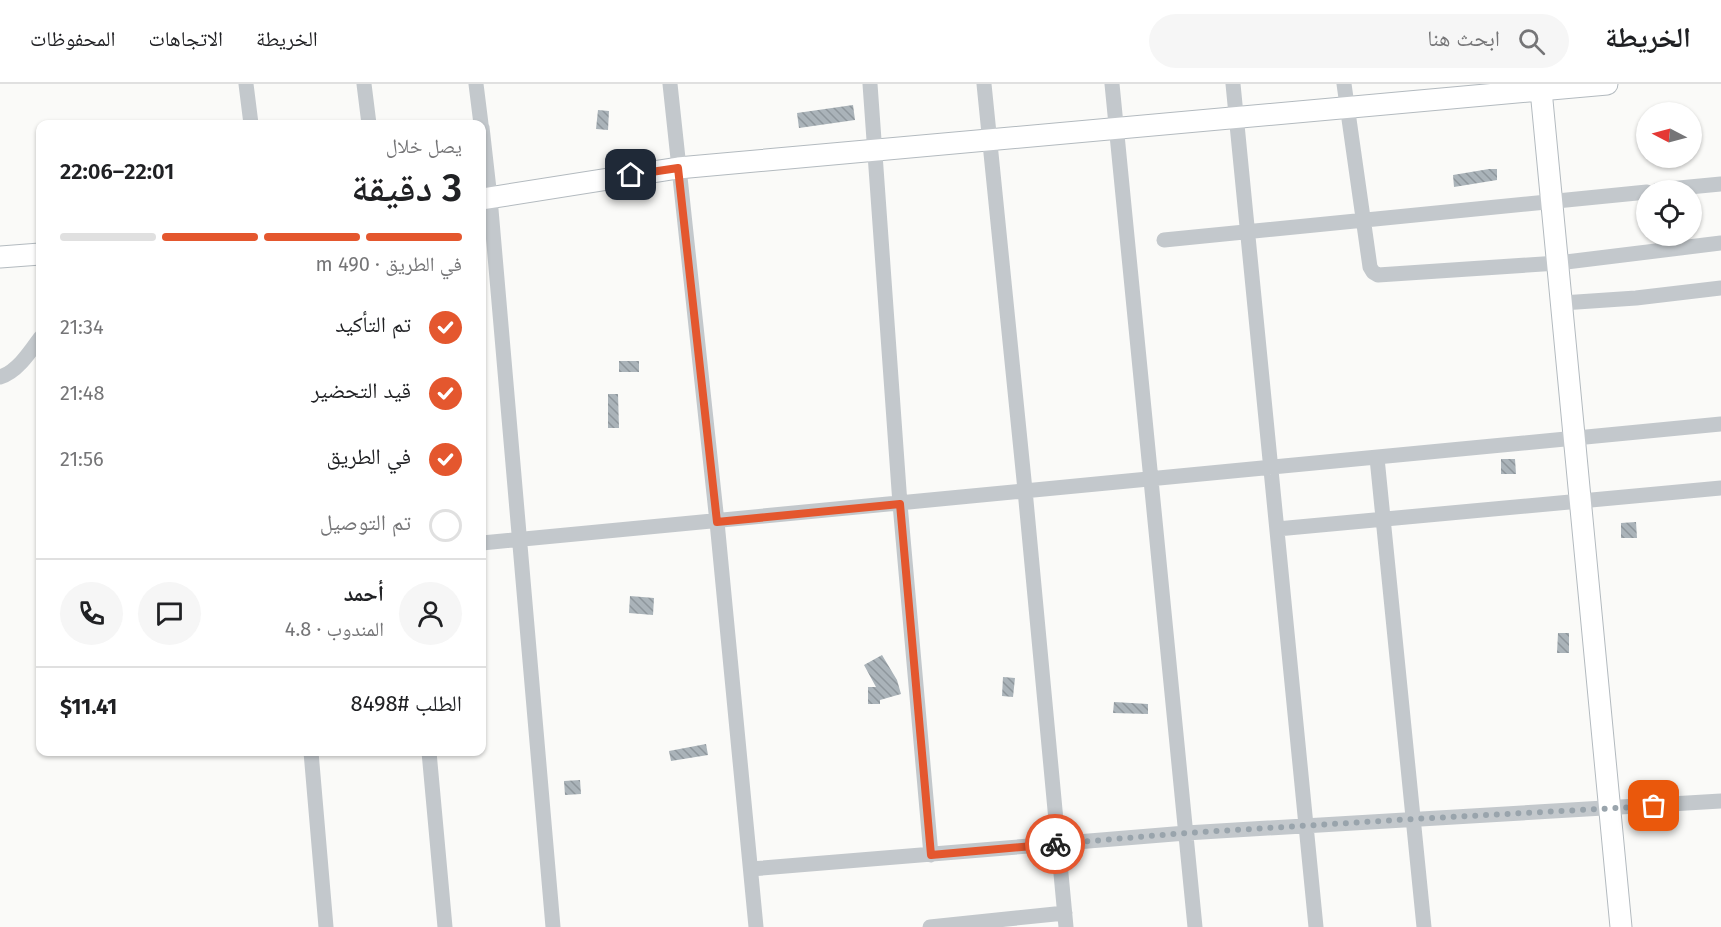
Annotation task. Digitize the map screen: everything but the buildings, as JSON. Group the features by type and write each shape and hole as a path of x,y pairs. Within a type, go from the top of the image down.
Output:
{"street":[{"path":"246,84 250,120"},
{"path":"364,84 368,120"},
{"path":"476,84 480,120"},
{"path":"670,84 717,522 756,927"},
{"path":"870,84 900,504 931,855"},
{"path":"930,927 1065,920 984,84"},
{"path":"1112,84 1195,927"},
{"path":"1233,84 1316,927"},
{"path":"1344,84 1370,267 1378,275 1558,262 1721,243"},
{"path":"553,927 486,198 678,168 1346,107 1530,87 1607,84"},
{"path":"1530,87 1553,202 1621,927"},
{"path":"1702,185 1721,183"},
{"path":"1164,240 1636,193"},
{"path":"0,257 36,254"},
{"path":"1562,303 1636,298 1721,288"},
{"path":"0,377 7,375 29,354 36,344"},
{"path":"486,543 1721,424"},
{"path":"1377,458 1424,927"},
{"path":"1277,529 1721,488"},
{"path":"311,756 326,927"},
{"path":"429,756 445,927"},
{"path":"751,869 1186,833 1721,801"}],"way so far":[{"path":"1055,844 1186,833 1654,806"}],"route":[{"path":"631,175 678,168 717,522 789,513 900,504 931,855 1055,844"}]}
